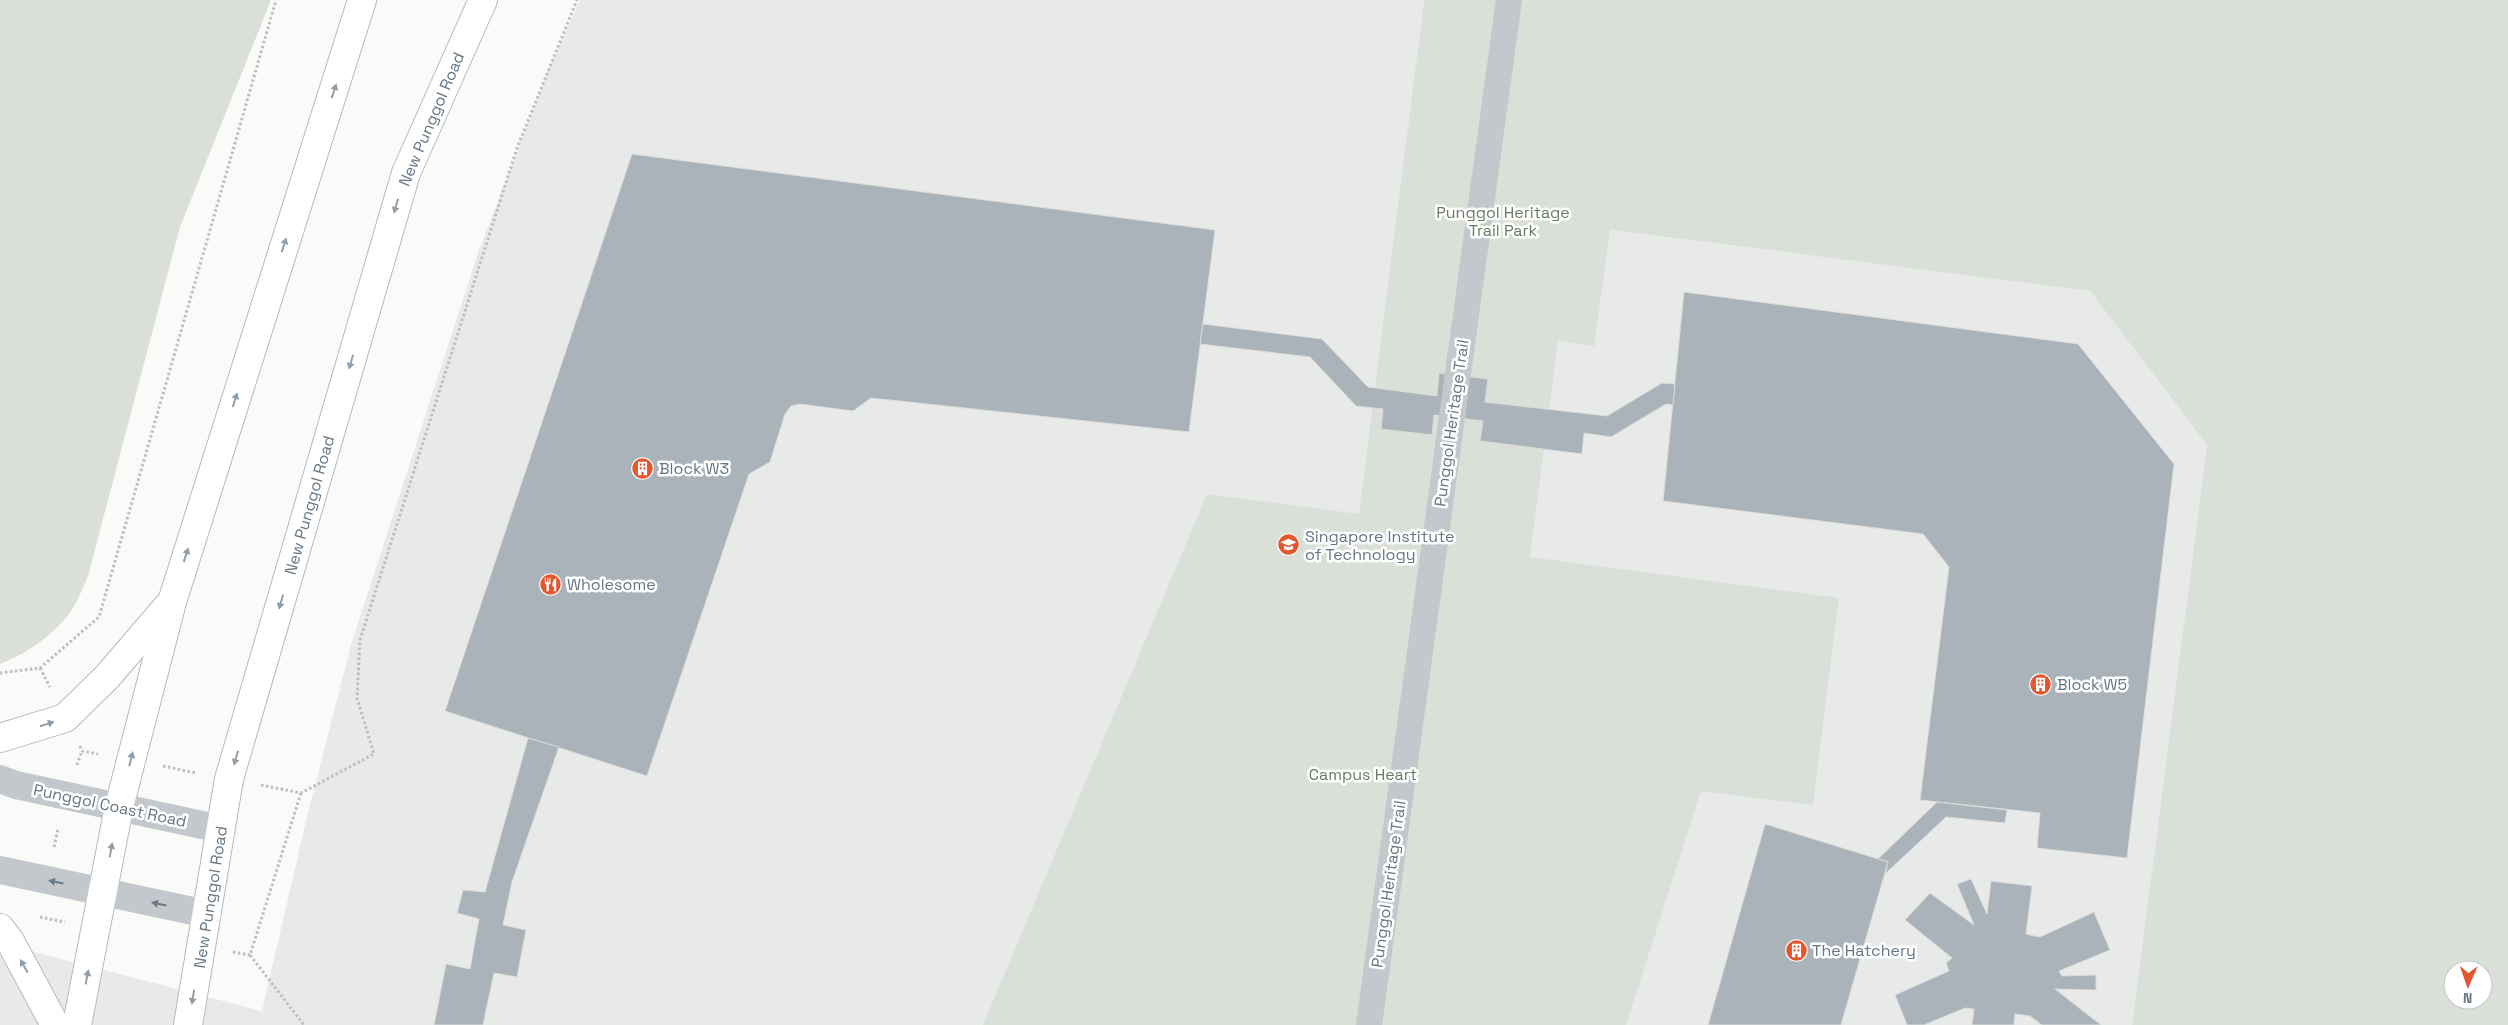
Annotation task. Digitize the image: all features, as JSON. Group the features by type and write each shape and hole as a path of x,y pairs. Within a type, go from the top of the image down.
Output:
{"main road":[{"path":"77,1025 119,807 172,602 362,0"},
{"name":"New Punggol Road","path":"188,1025 229,779 406,173 483,0"},
{"path":"0,738 65,718 107,677 172,602"},
{"path":"0,928 10,940 55,1025"}],"street":[{"name":"Punggol Heritage Trail","path":"1369,1025 1509,0"},
{"name":"Punggol Coast Road","path":"0,779 16,785 221,829"},
{"path":"0,870 207,914"}],"path":[{"path":"0,673 40,668 99,617 276,0"},
{"path":"304,1025 250,955 301,793 374,754 357,698 360,640 518,148 577,0"}],"shaded area":[{"name":"Singapore Institute of Technology","path":"580,0 1424,0 1399,199 1609,230 2090,291 2207,445 2132,1025 0,1025 0,943 262,1011 307,817 351,645 479,250 551,64"}],"green space":[{"path":"0,0 271,0 180,227 88,576 74,607 57,628 30,649 0,664"},
{"path":"1424,0 2508,0 2508,1025 2132,1025 2207,445 2090,291 1610,230 1594,346 1558,341 1530,557 1839,598 1813,805 1701,791 1626,1025 983,1025 1207,494 1359,514"}],"building":[{"name":"Block W3","path":"632,154 1215,230 1189,432 871,398 853,411 800,404 791,406 785,414 770,462 749,474 647,776 445,711"},
{"name":"Block W5","path":"1684,292 2078,344 2174,464 2127,858 2037,848 2040,813 1920,800 1949,567 1923,534 1663,501"},
{"path":"1203,324 1322,339 1368,387 1437,396 1439,373 1488,379 1485,402 1607,416 1662,383 1675,384 1673,405 1666,404 1611,437 1584,433 1582,454 1480,441 1483,421 1434,415 1432,435 1381,429 1383,409 1356,406 1310,357 1200,344"},
{"path":"528,738 559,747 512,882 503,925 526,930 517,977 494,973 483,1025 434,1025 446,964 470,969 479,919 457,913 463,890 485,892"},
{"path":"1937,802 2007,810 2005,823 1946,817 1885,874 1888,862 1878,859"},
{"name":"The Hatchery","path":"1765,824 1888,862 1841,1025 1708,1025"},
{"path":"1971,879 1987,914 1991,881 2032,886 2026,934 2040,937 2094,912 2110,950 2059,971 2062,976 2096,975 2096,990 2055,989 2101,1025 2042,1025 2030,1016 2015,1014 2014,1025 1972,1025 1974,1009 1965,1008 1924,1025 1907,1025 1895,995 1949,971 1946,963 1952,958 1905,920 1930,893 1974,925 1957,884"}],"place":[{"name":"Block W3","path":"643,468"},
{"name":"Singapore Institute of Technology","path":"1289,545"},
{"name":"Wholesome","path":"551,584"},
{"name":"Block W5","path":"2041,684"},
{"name":"The Hatchery","path":"1796,950"}],"park label":[{"name":"Punggol Heritage Trail Park","path":"1503,221"},
{"name":"Campus Heart","path":"1363,774"}]}
